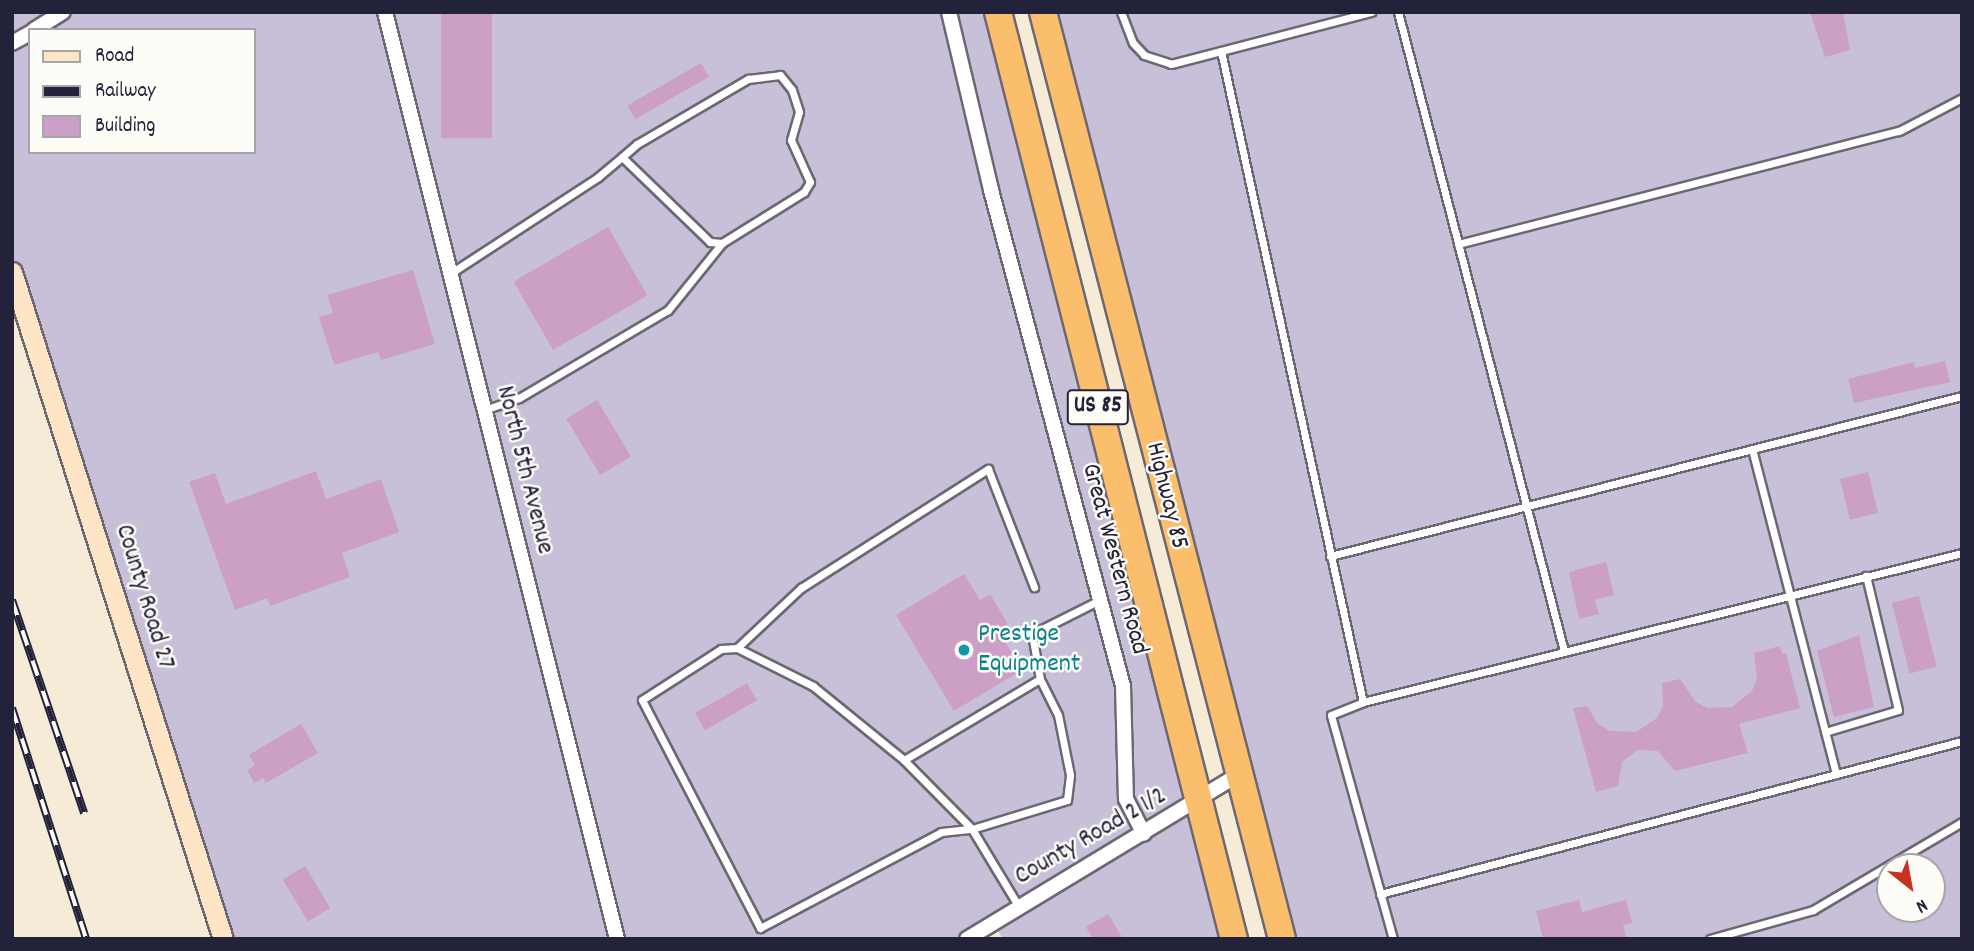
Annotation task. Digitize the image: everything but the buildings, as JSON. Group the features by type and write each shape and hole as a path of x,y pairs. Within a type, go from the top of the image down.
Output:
{"highway":[{"name":"Highway 85","path":"998,12 1234,939"},
{"name":"Highway 85","path":"1042,12 1282,939"}],"street":[{"path":"37,28 63,12"},
{"name":"North 5th Avenue","path":"385,12 617,939"},
{"name":"Great Western Road","path":"949,12 1123,686 1126,799 1144,834"},
{"path":"12,43 28,34"},
{"name":"County Road 27","path":"12,272 223,939"},
{"name":"County Road 2 1/2","path":"967,939 983,935 1020,907 1198,802 1238,775"}],"lane":[{"path":"1121,12 1133,43 1144,55 1171,64 1371,12"},
{"path":"1398,12 1564,651"},
{"path":"1221,51 1363,702"},
{"path":"450,274 730,86 768,74 780,75 797,101 799,112 791,140 810,176 810,187 722,243 668,310 531,392 484,410"},
{"path":"1458,244 1899,131 1962,98"},
{"path":"622,157 664,193 696,233 722,243"},
{"path":"1330,556 1962,396"},
{"path":"1752,449 1836,774"},
{"path":"737,648 801,589 988,469 1034,587"},
{"path":"1393,939 1331,715 1363,702 1962,553"},
{"path":"1825,732 1898,710 1866,576"},
{"path":"1020,907 972,829 904,760 813,686 737,648 721,649 642,700 760,928 941,832 972,829 1067,800 1070,775 1058,715 1040,679 1032,634 1100,600"},
{"path":"904,760 1040,679"},
{"path":"1380,894 1962,741"},
{"path":"1710,939 1812,910 1962,822"}],"shaded area":[{"path":"12,12 998,12 1234,939 1003,939 993,923 967,939 223,939 12,265"},
{"path":"1043,12 1962,12 1962,939 1282,939"}],"railway":[{"path":"12,600 84,813"},
{"path":"12,708 86,939"}],"place":[{"name":"Prestige Equipment","path":"964,650"}]}
